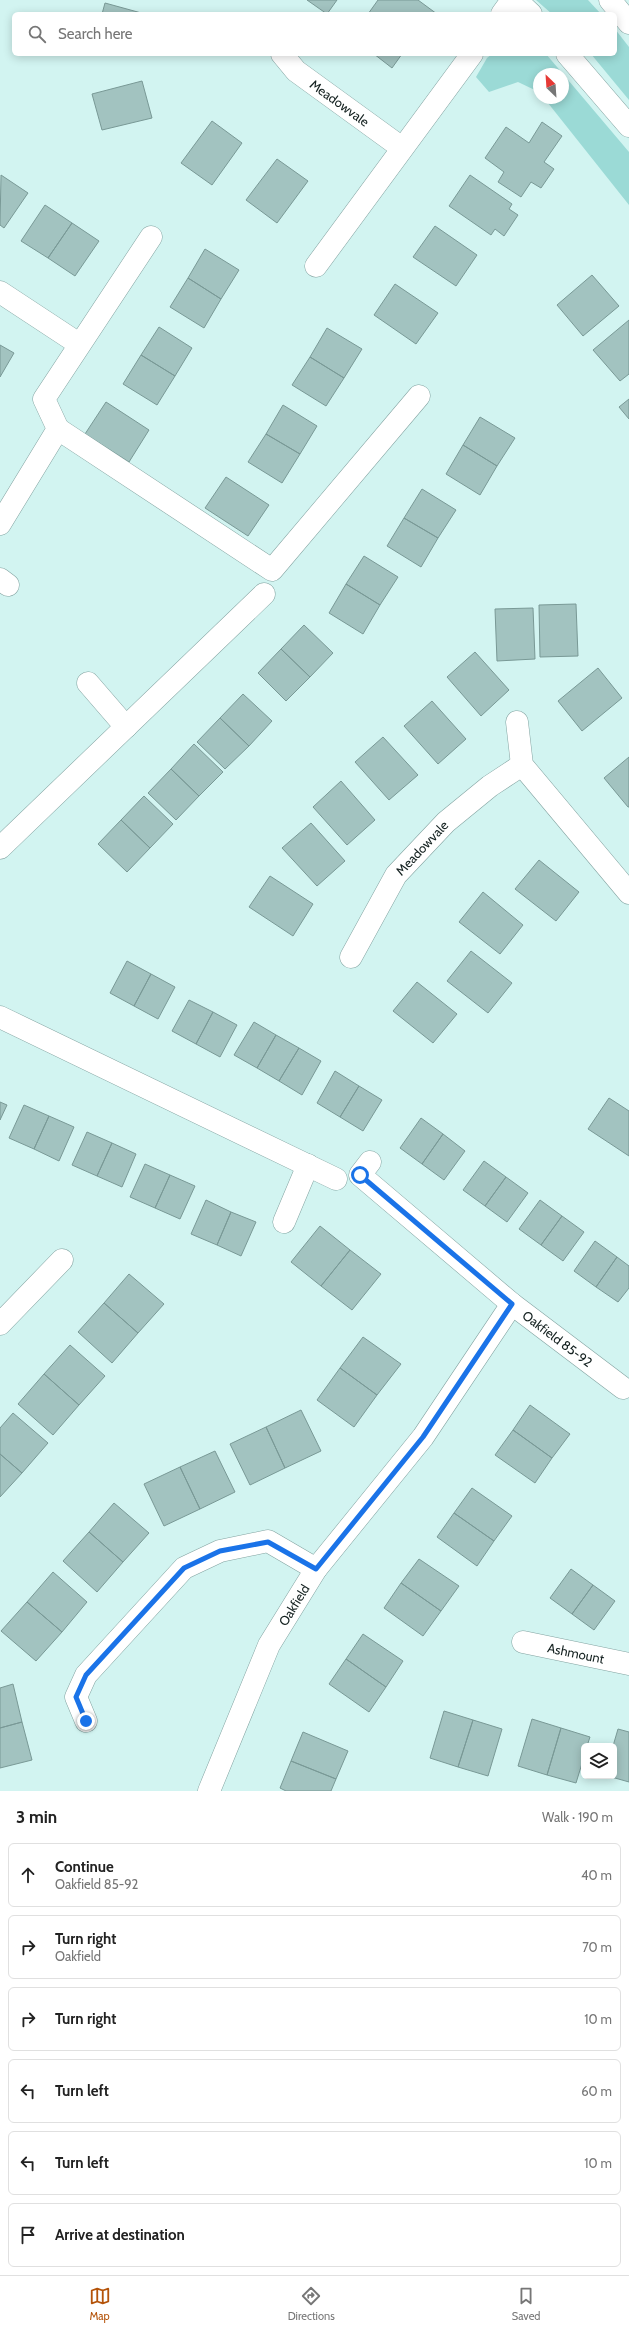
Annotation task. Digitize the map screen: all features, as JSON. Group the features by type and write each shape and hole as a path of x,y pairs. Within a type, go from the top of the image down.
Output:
{"street":[{"path":"503,12 512,0"},
{"path":"516,0 529,12"},
{"path":"610,0 629,23"},
{"name":"Meadowvale","path":"284,56 296,71 402,148"},
{"path":"316,266 471,56"},
{"path":"569,56 629,126"},
{"path":"150,237 44,399 58,429 272,570 419,396"},
{"path":"0,292 79,344"},
{"path":"0,524 58,429"},
{"path":"0,848 264,594"},
{"path":"88,683 126,727"},
{"path":"517,722 522,765 629,893"},
{"name":"Meadowvale","path":"351,957 396,875 446,822 490,786 522,765"},
{"path":"0,1017 336,1179"},
{"name":"Oakfield 85-92","path":"370,1162 360,1175 512,1304 623,1388"},
{"path":"284,1222 308,1165"},
{"path":"0,1324 62,1260"},
{"name":"Oakfield","path":"209,1791 270,1645 316,1569 423,1437 512,1304"},
{"path":"86,1721 76,1697 86,1675 184,1568 220,1551 268,1542 316,1569"},
{"name":"Ashmount","path":"523,1642 629,1664"}],"shaded area":[{"path":"536,0 588,0 599,12 550,12"},
{"path":"617,32 629,47 629,100 593,56 617,56"},
{"path":"490,56 548,56 558,68 533,68 533,89 518,82 489,92 476,77"},
{"path":"569,81 629,152 629,205 549,104 569,104"}],"building":[{"path":"307,0 337,0 328,12 324,12"},
{"path":"378,0 418,0 434,12 369,12"},
{"path":"105,3 138,12 103,12"},
{"path":"377,56 401,56 392,68"},
{"path":"142,81 152,118 102,130 92,94"},
{"path":"212,121 242,143 212,185 181,163"},
{"path":"542,122 562,136 544,162 554,169 541,188 531,182 521,197 498,182 504,172 485,158 506,127 529,143"},
{"path":"277,159 308,181 277,223 246,200"},
{"path":"1,175 28,193 4,228 0,225"},
{"path":"470,175 512,204 509,209 518,215 504,236 495,229 491,235 449,206"},
{"path":"45,205 72,223 48,258 21,241"},
{"path":"72,223 99,241 75,276 48,258"},
{"path":"435,226 477,255 456,286 413,257"},
{"path":"205,249 239,270 221,299 188,278"},
{"path":"592,275 619,306 583,336 557,305"},
{"path":"188,278 221,299 204,328 170,307"},
{"path":"395,284 438,313 416,344 374,315"},
{"path":"629,320 629,374 620,381 593,350"},
{"path":"159,327 192,348 175,376 141,355"},
{"path":"327,328 362,349 344,378 310,357"},
{"path":"0,345 14,353 0,377"},
{"path":"141,355 175,376 157,405 123,384"},
{"path":"310,357 344,378 326,406 292,385"},
{"path":"629,399 629,419 619,407"},
{"path":"106,402 149,430 129,462 85,434"},
{"path":"283,405 317,426 300,454 266,434"},
{"path":"480,417 515,438 497,466 463,445"},
{"path":"266,434 300,454 282,483 248,462"},
{"path":"463,445 497,466 480,495 446,474"},
{"path":"226,477 269,505 248,536 205,508"},
{"path":"422,489 456,510 438,538 404,518"},
{"path":"404,518 438,538 421,567 387,546"},
{"path":"364,556 398,577 380,605 346,584"},
{"path":"346,584 380,605 363,634 329,613"},
{"path":"576,604 578,656 540,657 539,605"},
{"path":"533,608 535,659 497,661 495,609"},
{"path":"304,625 333,653 310,677 281,649"},
{"path":"281,649 310,677 286,701 258,673"},
{"path":"475,652 509,690 481,716 447,677"},
{"path":"598,668 622,698 582,731 558,701"},
{"path":"243,694 272,721 249,746 220,718"},
{"path":"432,701 466,739 438,764 404,726"},
{"path":"220,718 249,746 225,769 197,742"},
{"path":"383,737 418,775 389,800 355,762"},
{"path":"194,744 223,772 199,796 171,769"},
{"path":"629,757 629,807 628,807 604,778"},
{"path":"171,769 199,796 176,820 148,793"},
{"path":"341,781 375,820 347,845 313,807"},
{"path":"144,796 173,824 150,848 121,820"},
{"path":"121,820 150,848 127,872 98,844"},
{"path":"311,823 345,861 317,886 282,848"},
{"path":"539,860 579,892 556,921 515,889"},
{"path":"270,876 313,904 293,936 249,907"},
{"path":"483,892 523,925 500,954 459,922"},
{"path":"471,951 512,983 488,1013 447,981"},
{"path":"127,961 151,974 134,1006 110,993"},
{"path":"151,974 175,987 158,1019 134,1006"},
{"path":"417,982 457,1014 433,1043 393,1011"},
{"path":"189,1000 213,1012 196,1044 172,1031"},
{"path":"213,1012 237,1025 220,1057 196,1044"},
{"path":"254,1022 276,1035 257,1068 234,1055"},
{"path":"276,1035 299,1048 279,1081 257,1068"},
{"path":"299,1048 321,1061 302,1095 279,1081"},
{"path":"335,1071 359,1086 340,1117 317,1103"},
{"path":"359,1086 382,1100 363,1131 340,1117"},
{"path":"609,1098 629,1111 629,1156 588,1129"},
{"path":"0,1102 7,1105 0,1120"},
{"path":"24,1105 49,1116 34,1149 9,1138"},
{"path":"49,1116 74,1127 59,1161 34,1149"},
{"path":"421,1118 443,1134 422,1164 400,1148"},
{"path":"87,1132 112,1143 97,1176 72,1165"},
{"path":"443,1134 465,1151 444,1180 422,1164"},
{"path":"112,1143 136,1154 122,1187 97,1176"},
{"path":"484,1161 506,1177 485,1206 463,1190"},
{"path":"145,1164 170,1175 155,1208 130,1197"},
{"path":"170,1175 195,1186 180,1219 155,1208"},
{"path":"506,1177 528,1193 507,1222 485,1206"},
{"path":"206,1200 231,1212 217,1245 191,1234"},
{"path":"540,1200 562,1216 541,1245 519,1229"},
{"path":"231,1212 256,1222 241,1256 217,1245"},
{"path":"562,1216 584,1232 563,1261 541,1245"},
{"path":"320,1226 350,1250 321,1286 291,1262"},
{"path":"595,1241 617,1257 596,1287 574,1271"},
{"path":"350,1250 381,1274 352,1310 321,1286"},
{"path":"617,1257 629,1266 629,1288 618,1302 596,1287"},
{"path":"129,1274 164,1304 138,1333 104,1303"},
{"path":"104,1303 138,1333 112,1363 78,1332"},
{"path":"363,1337 401,1364 377,1395 340,1368"},
{"path":"70,1345 105,1376 79,1405 44,1374"},
{"path":"340,1368 377,1395 354,1427 317,1400"},
{"path":"44,1374 79,1405 53,1435 18,1404"},
{"path":"530,1405 570,1434 552,1458 513,1430"},
{"path":"301,1410 321,1451 285,1468 266,1427"},
{"path":"13,1413 48,1443 22,1473 0,1454 0,1428"},
{"path":"266,1427 285,1468 250,1485 230,1444"},
{"path":"513,1430 552,1458 535,1483 495,1455"},
{"path":"215,1451 235,1492 200,1509 180,1467"},
{"path":"0,1454 22,1473 0,1497"},
{"path":"180,1467 200,1509 164,1526 144,1484"},
{"path":"472,1488 512,1516 494,1541 454,1513"},
{"path":"114,1503 149,1533 123,1562 89,1532"},
{"path":"454,1513 494,1541 477,1566 437,1537"},
{"path":"89,1532 123,1562 97,1592 63,1561"},
{"path":"419,1559 459,1586 441,1611 401,1583"},
{"path":"571,1569 593,1585 572,1614 550,1598"},
{"path":"53,1572 87,1602 62,1632 27,1602"},
{"path":"401,1583 441,1611 423,1636 384,1608"},
{"path":"593,1585 615,1601 594,1630 572,1614"},
{"path":"27,1602 62,1632 36,1661 1,1631"},
{"path":"363,1634 403,1661 386,1687 346,1659"},
{"path":"346,1659 386,1687 369,1712 329,1684"},
{"path":"13,1684 22,1722 0,1728 0,1688"},
{"path":"444,1711 473,1720 458,1767 430,1758"},
{"path":"532,1719 561,1728 547,1775 518,1766"},
{"path":"473,1720 502,1729 488,1776 458,1767"},
{"path":"22,1722 32,1760 0,1768 0,1728"},
{"path":"561,1728 590,1737 588,1743 581,1743 581,1767 576,1783 547,1775"},
{"path":"618,1729 629,1732 629,1782 617,1779 617,1743 614,1743"},
{"path":"303,1732 348,1751 336,1779 291,1761"},
{"path":"291,1761 336,1779 331,1791 286,1791 280,1788"}],"route":[{"path":"86,1721 76,1697 86,1675 184,1568 220,1551 268,1542 294,1555 316,1569 423,1437 512,1304 360,1175"}]}
